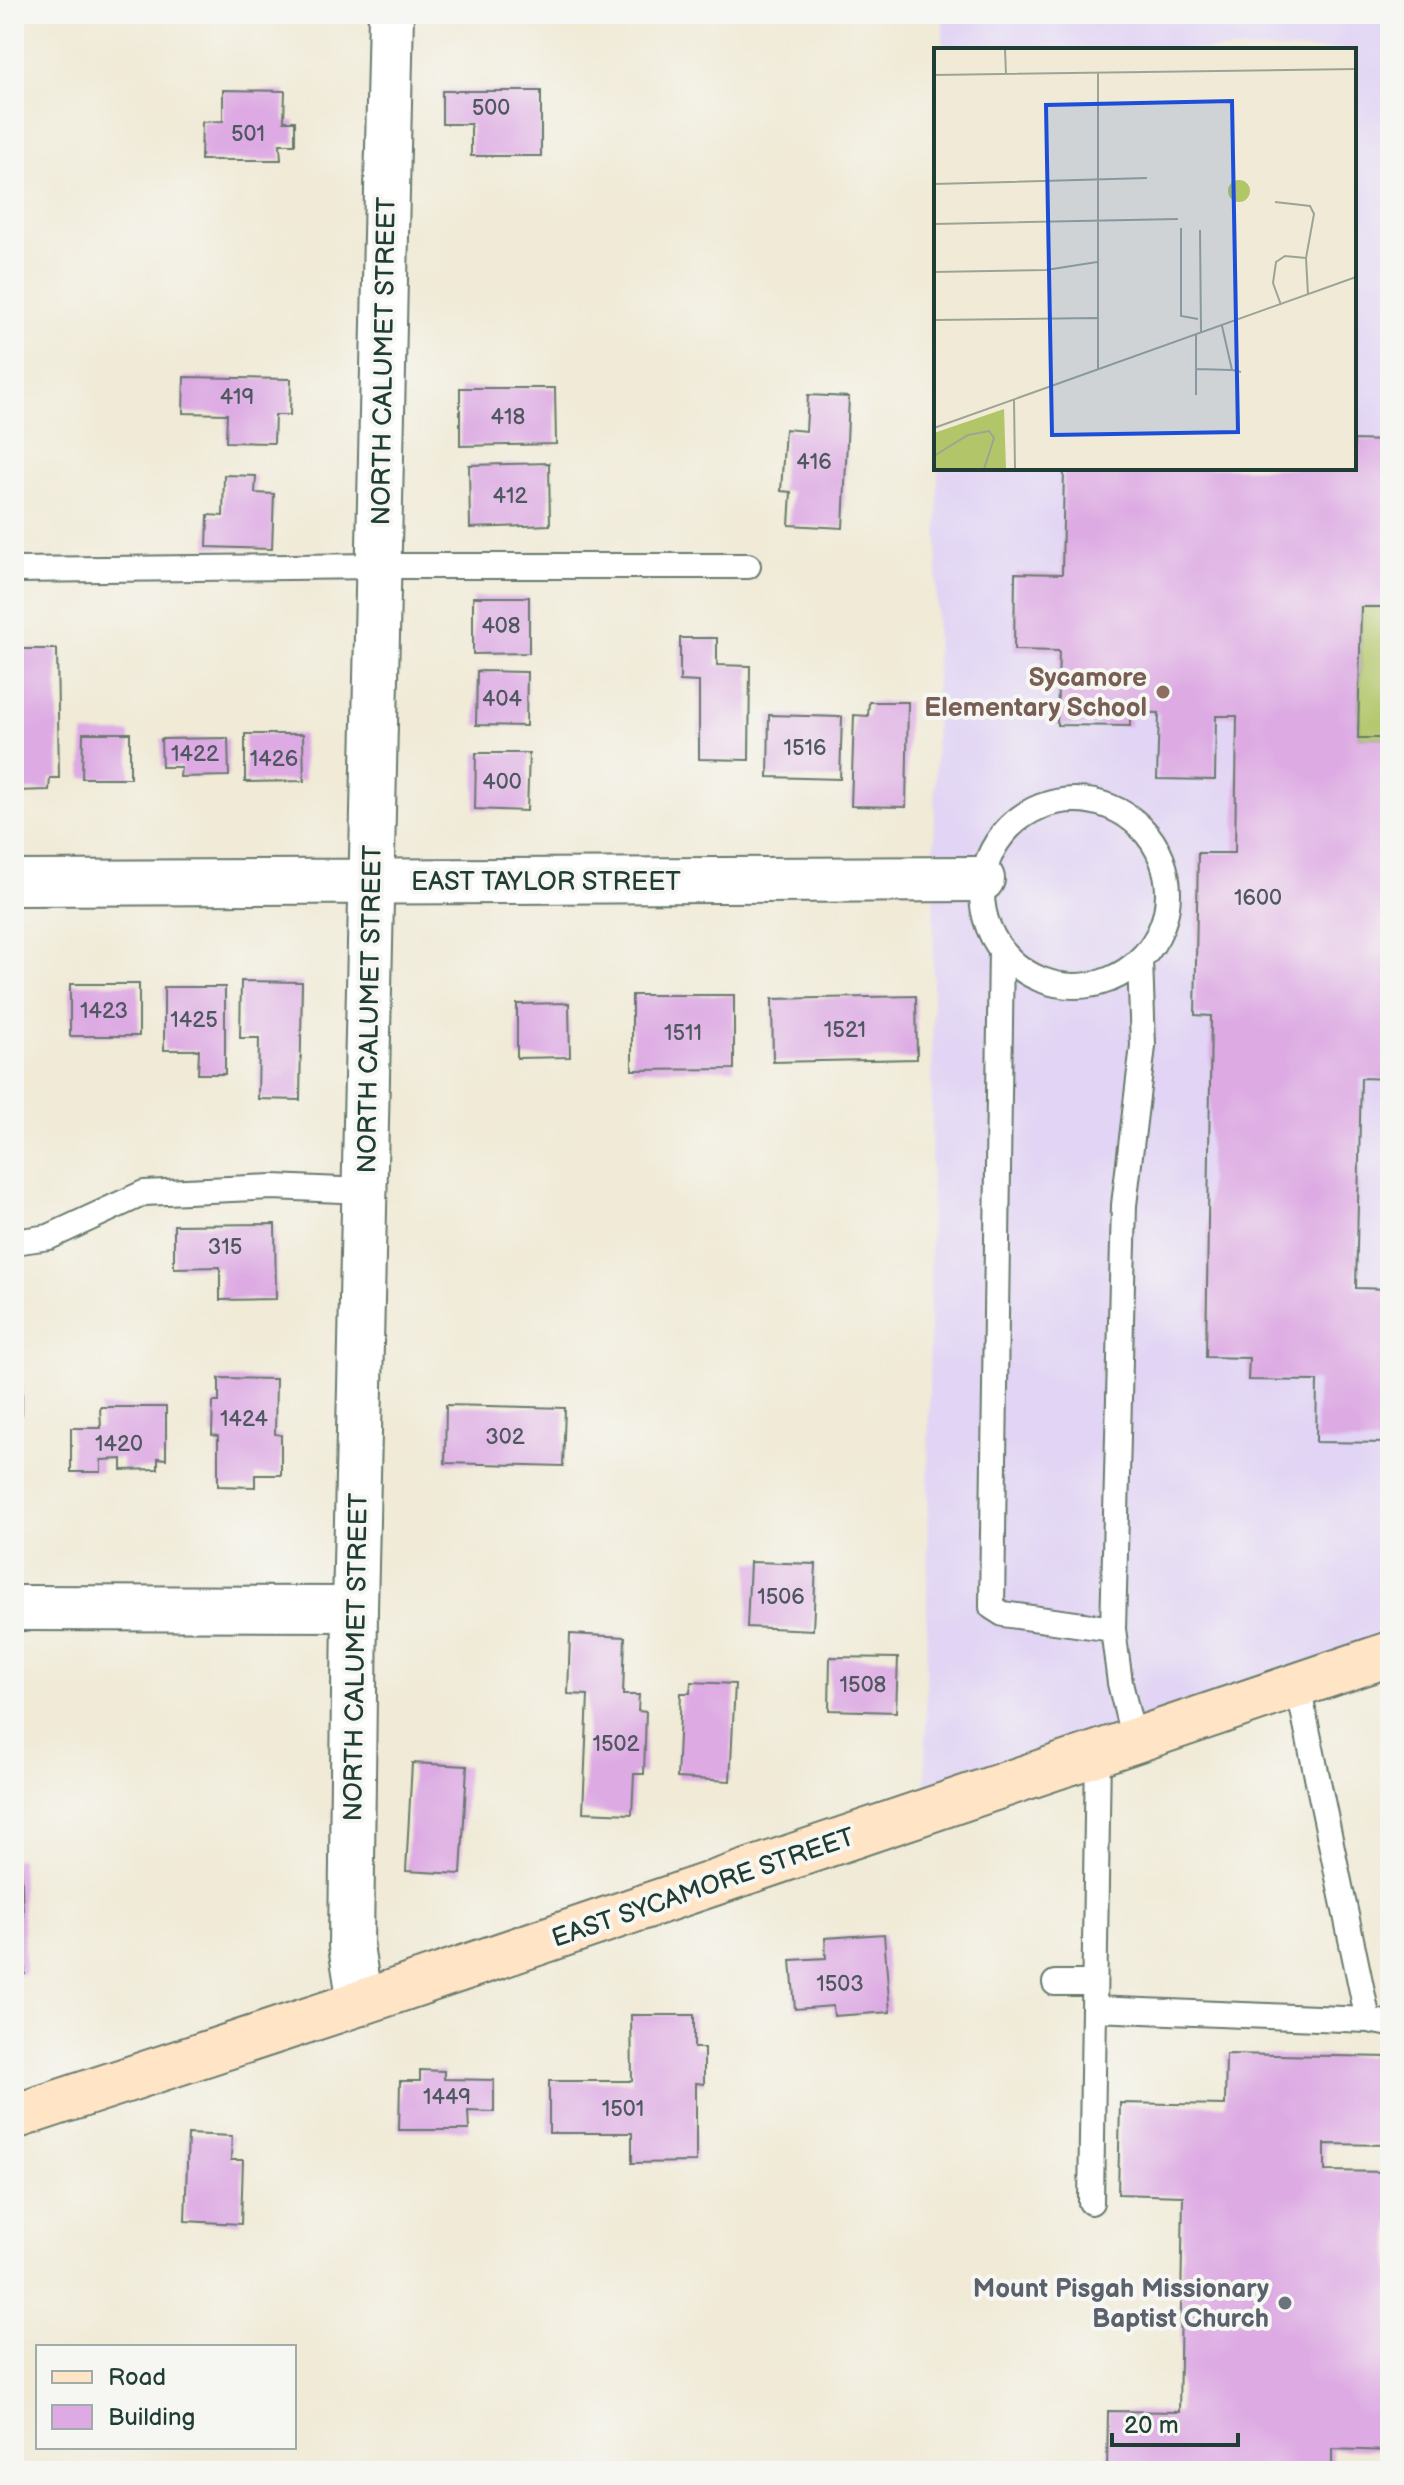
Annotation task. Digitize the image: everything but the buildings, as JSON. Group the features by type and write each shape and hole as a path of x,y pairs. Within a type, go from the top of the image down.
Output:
{"main road":[{"name":"EAST SYCAMORE STREET","path":"14,2117 1390,1654"}],"street":[{"name":"NORTH CALUMET STREET","path":"360,2003 351,1946 355,1609 391,14"},
{"name":"EAST TAYLOR STREET","path":"14,883 982,879"},
{"path":"14,1608 355,1609"}],"lane":[{"path":"14,570 748,566"},
{"path":"1071,800 1103,804 1132,818 1153,842 1166,871 1168,903 1159,934 1140,959 1115,977 1084,986 1053,983 1024,971 1001,949 989,928 982,904 982,879 993,849 1012,824 1040,807 1071,800"},
{"path":"1001,949 992,1607 1003,1614 1113,1629"},
{"path":"1091,2202 1094,1983 1120,1683 1113,1629 1124,1205 1143,1046 1140,959"},
{"path":"14,1242 49,1237 144,1193 273,1187 364,1191"},
{"path":"1094,2009 1379,2022 1298,1686"},
{"path":"1055,1983 1094,1983"}],"shaded area":[{"name":"Sycamore Elementary School","path":"943,14 1390,14 1390,1654 925,1812 938,470 1356,470 1356,48 943,48"}],"green space":[{"path":"1361,607 1390,607 1390,738 1358,738"}],"place":[{"name":"Sycamore Elementary School","path":"1163,692"},
{"name":"Mount Pisgah Missionary Baptist Church","path":"1285,2303"}]}
